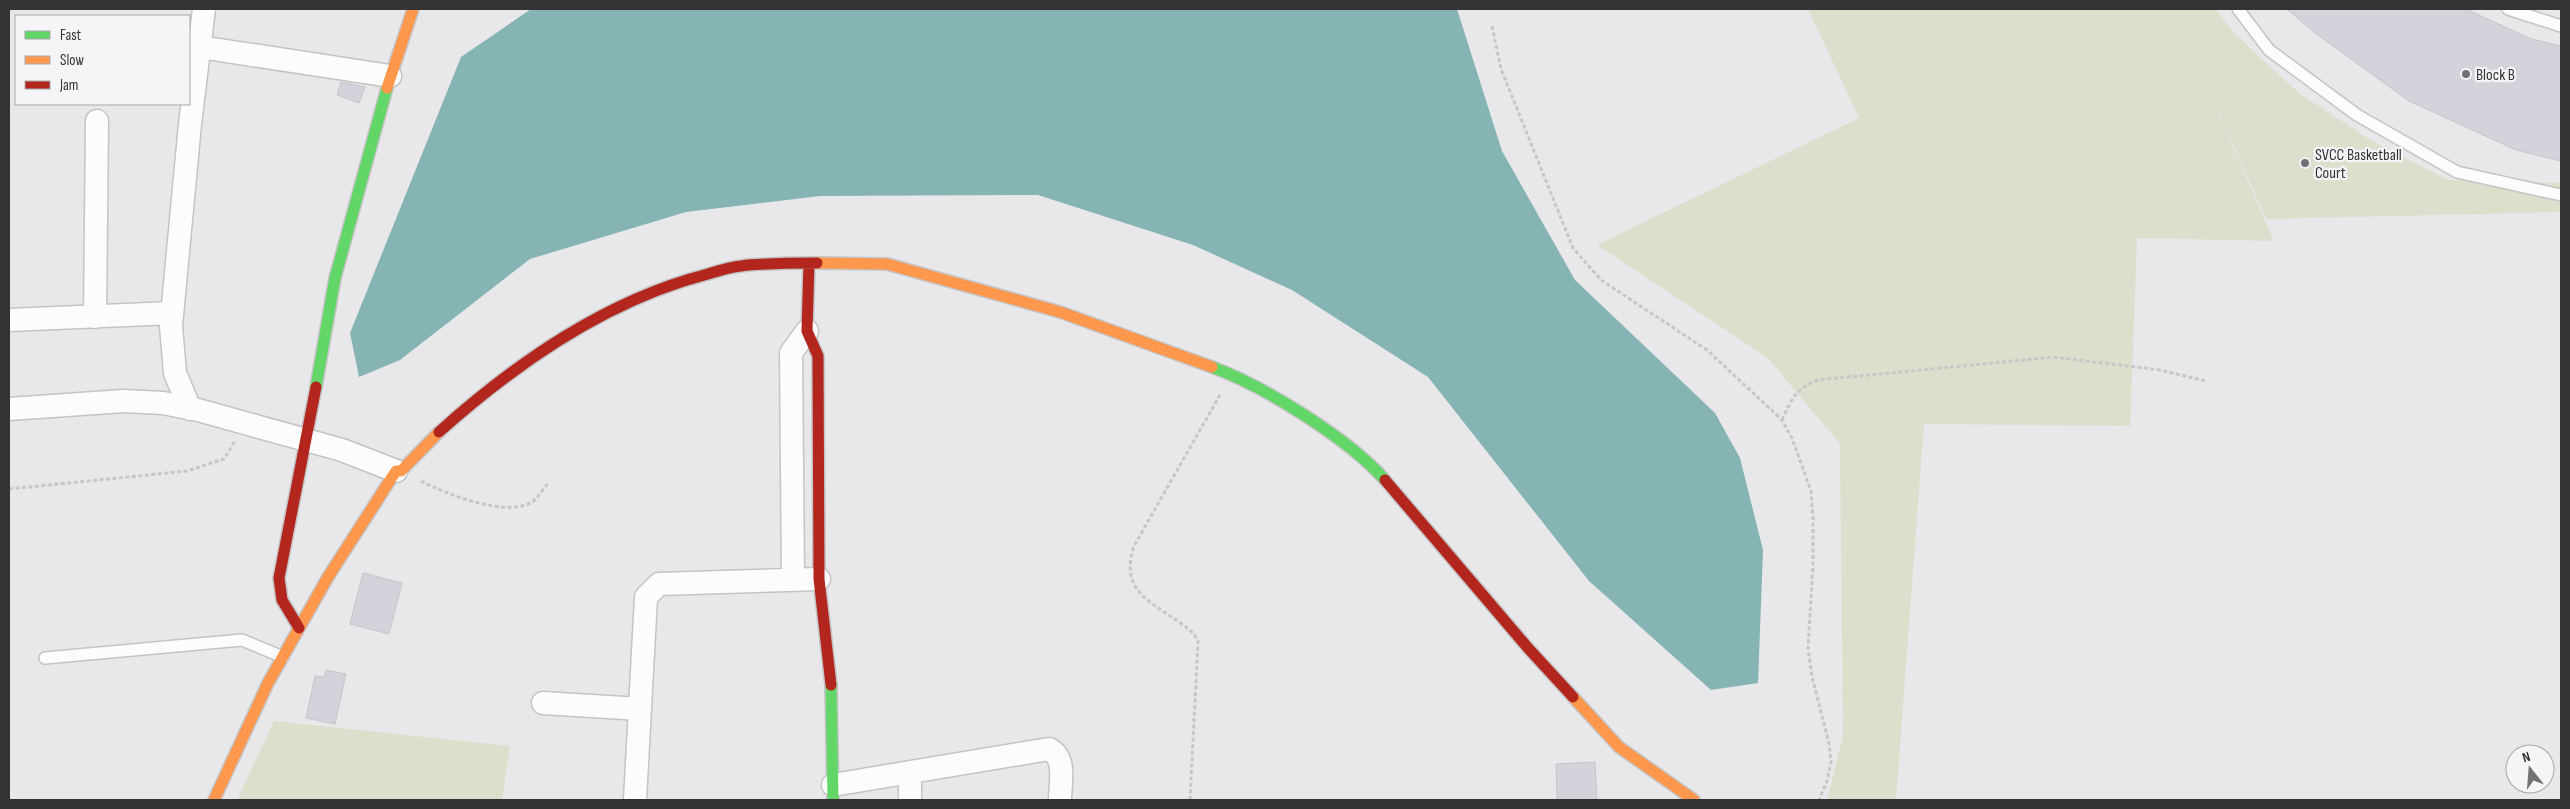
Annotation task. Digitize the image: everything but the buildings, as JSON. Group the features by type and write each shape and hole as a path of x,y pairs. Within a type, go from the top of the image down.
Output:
{"street":[{"path":"190,409 175,373 172,313 190,124 204,9"},
{"path":"299,628 282,603 277,586 307,440 335,278 390,76 413,9"},
{"path":"200,47 390,76"},
{"path":"95,317 97,121"},
{"path":"809,263 807,331 818,356 819,578 833,701 833,792 910,772 1049,749 1056,753 1060,760 1060,800"},
{"path":"214,800 268,683 328,577 398,471 426,443 479,396 548,347 594,319 673,283 740,266 809,263 887,264 1060,312 1231,374 1305,416 1370,463 1528,648 1619,747 1694,800"},
{"path":"9,320 172,313"},
{"path":"793,578 791,353 807,331"},
{"path":"9,409 124,401 163,403 342,450 398,471"},
{"path":"635,800 646,597 651,590 659,584 819,578"},
{"path":"543,703 640,709"},
{"path":"910,772 910,800"}],"lane":[{"path":"2238,9 2269,50 2365,120 2457,172 2561,195"},
{"path":"2508,9 2561,26"},
{"path":"45,658 242,640 283,657"}],"path":[{"path":"1492,26 1501,69 1573,248 1601,280 1707,350 1782,420 1802,461 1810,491 1813,566 1808,648 1812,677 1829,743 1831,762 1827,781 1819,800"},
{"path":"1782,420 1795,393 1805,385 1818,380 2054,356 2160,370 2206,381"},
{"path":"1190,800 1198,641 1191,631 1149,602 1136,588 1129,569 1134,546 1231,374"},
{"path":"9,489 187,471 224,459 245,423"},
{"path":"398,471 438,490 476,502 512,508 533,502 549,482"}],"green space":[{"path":"1808,9 2215,9 2237,36 2299,93 2372,141 2448,180 2561,183 2561,212 2266,219 2194,58 2274,241 2137,238 2130,426 1924,424 1896,800 1827,800 1843,736 1840,444 1768,358 1597,245 1859,118"},
{"path":"274,721 510,746 502,800 237,800"}],"water":[{"path":"531,9 1457,9 1502,151 1575,280 1715,413 1740,458 1763,550 1758,683 1711,690 1589,581 1428,377 1292,290 1193,245 1038,195 820,196 686,212 530,259 400,360 359,377 350,333 461,57"}],"traffic: fast":[{"path":"316,387 335,278 387,88"},
{"path":"1212,367 1256,387 1305,415 1350,448 1385,480"},
{"path":"831,685 833,800"}],"traffic: slow":[{"path":"387,88 413,9"},
{"path":"817,263 887,264 1060,312 1212,367"},
{"path":"214,800 268,683 328,577 396,471 401,471 439,432"},
{"path":"1573,697 1619,747 1694,800"}],"traffic: jam":[{"path":"809,263 807,331 818,356 819,579 831,685"},
{"path":"439,432 468,406 531,359 598,317 634,300 670,285 733,267 817,263"},
{"path":"299,628 282,600 279,578 316,387"},
{"path":"1385,480 1528,648 1573,697"}],"place":[{"name":"Block B","path":"2466,74"},
{"name":"SVCC Basketball Court","path":"2305,163"}]}
